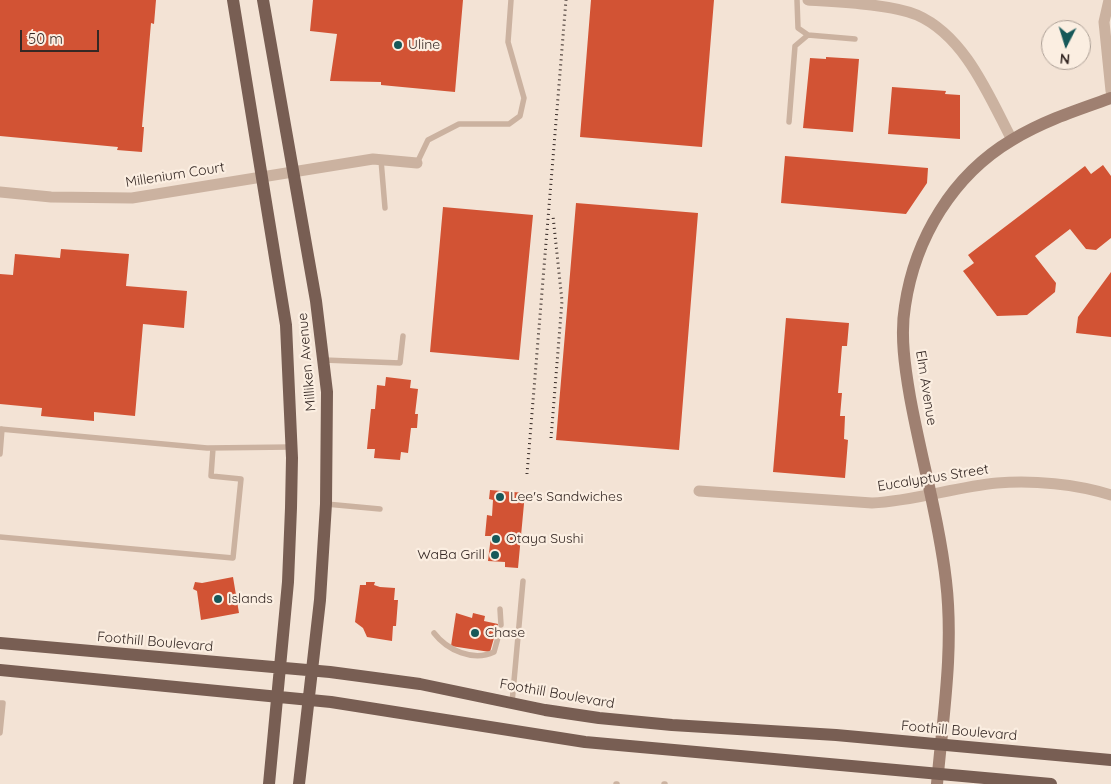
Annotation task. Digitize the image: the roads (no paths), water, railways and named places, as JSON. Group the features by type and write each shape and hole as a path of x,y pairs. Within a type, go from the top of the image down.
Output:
{"main road":[{"name":"Milliken Avenue","path":"233,0 286,325 291,447 288,582 269,784"},
{"name":"Milliken Avenue","path":"263,0 316,301 327,392 326,504 313,670 299,784"},
{"name":"Foothill Boulevard","path":"0,643 313,670 420,684 579,716 625,721 941,744 1111,760"},
{"path":"0,670 308,699 399,711 569,740 938,779 1051,784"}],"street":[{"path":"808,0 874,6 916,14 937,27 952,39 970,65 1012,140"},
{"path":"1109,0 1104,22 1111,91"},
{"name":"Elm Avenue","path":"938,779 950,655 950,615 946,579 910,396 905,351 904,307 909,283 921,248 943,205 966,177 993,152 1012,140 1060,116 1111,98"},
{"name":"Millenium Court","path":"0,192 52,197 132,198 373,159 417,163"},
{"name":"Eucalyptus Street","path":"699,491 872,503 893,502 998,483 1049,484 1111,495"}],"lane":[{"path":"417,163 428,140 459,124 509,124 520,116 524,98 508,42 511,0"},
{"path":"797,0 798,28 808,36 855,39"},
{"path":"789,122 795,46 808,36"},
{"path":"381,160 385,208"},
{"path":"323,360 400,363 403,336"},
{"path":"0,454 1,429 213,448 291,447"},
{"path":"0,537 233,558 240,479 211,476 213,448"},
{"path":"326,504 380,509"},
{"path":"512,703 522,582"},
{"path":"500,609 500,625"},
{"path":"434,634 449,649 487,655 494,652 499,634"},
{"path":"0,703 3,703 0,733"}],"railway":[{"path":"527,474 566,0"},
{"path":"551,438 562,301 553,216"}],"place":[{"name":"Uline","path":"398,45"},
{"name":"Lee's Sandwiches","path":"500,497"},
{"name":"Otaya Sushi","path":"496,539"},
{"name":"WaBa Grill","path":"495,555"},
{"name":"Islands","path":"218,599"},
{"name":"Chase","path":"475,633"}]}
